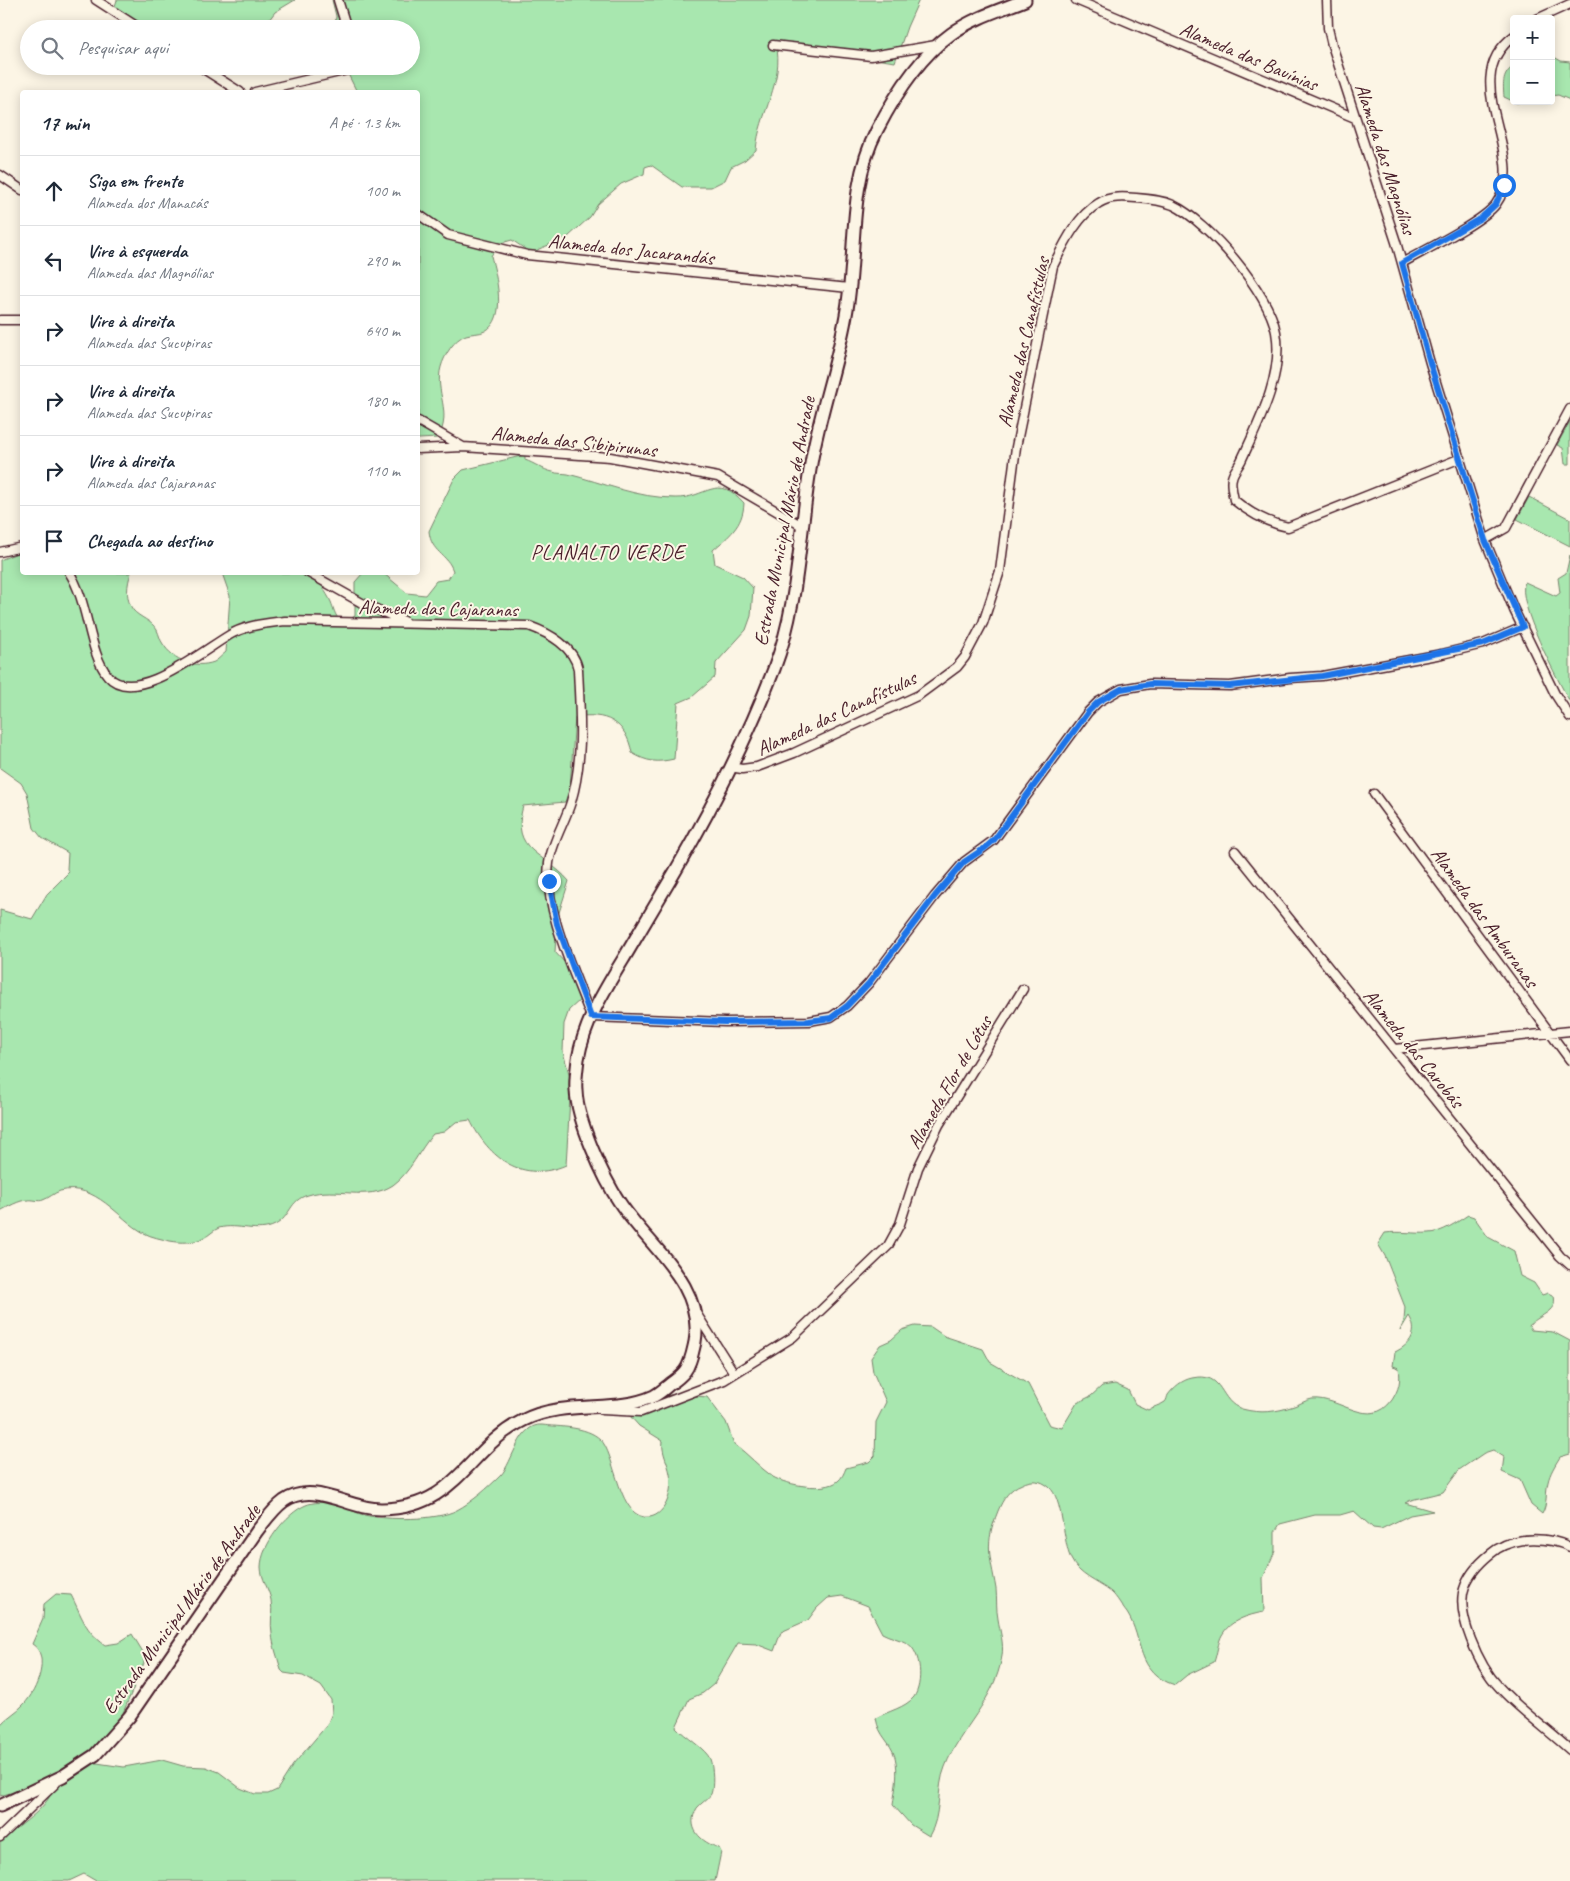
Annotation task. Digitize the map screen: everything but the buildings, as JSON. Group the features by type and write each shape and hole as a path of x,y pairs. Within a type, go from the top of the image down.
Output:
{"street":[{"path":"96,0 127,20"},
{"path":"338,0 344,20"},
{"name":"Estrada Municipal Mário de Andrade","path":"0,1806 63,1776 95,1756 128,1717 257,1531 277,1507 288,1498 303,1493 328,1496 355,1506 380,1510 412,1506 438,1495 499,1436 523,1420 558,1408 626,1403 654,1396 684,1374 690,1360 695,1338 697,1324 694,1309 678,1276 623,1208 607,1182 579,1112 576,1090 579,1055 591,1017 680,863 730,767 775,668 792,600 812,459 847,312 856,200 862,168 876,132 910,75 938,44 954,32 983,16 1025,0"},
{"name":"Alameda das Bauínias","path":"1076,0 1355,118"},
{"name":"Alameda das Magnólias","path":"1327,0 1330,36 1402,263 1430,363 1485,540 1555,694 1570,717"},
{"path":"1546,15 1570,4"},
{"path":"1402,263 1481,218 1496,204 1504,185 1505,154 1491,106 1491,82 1495,56 1510,40"},
{"path":"773,45 871,56 938,44"},
{"path":"213,75 237,90"},
{"path":"262,90 320,75"},
{"path":"0,175 20,189"},
{"name":"Alameda das Canafístulas","path":"730,767 742,769 758,767 878,714 932,687 966,657 983,623 1000,571 1016,447 1053,266 1065,242 1086,212 1100,202 1110,198 1127,197 1157,200 1173,206 1190,216 1230,255 1248,276 1269,312 1276,330 1277,342 1270,392 1231,479 1234,500 1247,511 1268,523 1288,527 1461,458"},
{"name":"Alameda dos Jacarandás","path":"420,215 448,235 527,255 850,288"},
{"path":"0,320 20,320"},
{"path":"1485,540 1506,528 1570,409"},
{"path":"420,422 463,446"},
{"name":"Alameda das Sibipirunas","path":"420,448 463,446 610,457 718,476 802,526"},
{"path":"0,552 20,547"},
{"name":"Alameda das Cajaranas","path":"70,575 78,589 88,617 99,662 108,677 120,684 129,685 157,679 234,633 254,626 285,620 529,626 539,630 570,650 577,660 581,733 579,769 571,803 552,853 549,881 557,924 591,1017"},
{"path":"312,575 362,603 408,623"},
{"path":"591,1017 725,1022 809,1021 831,1018 847,1006 869,983 935,896 964,862 994,840 1088,712 1104,698 1121,689 1150,684 1230,686 1322,676 1483,644 1523,627"},
{"name":"Alameda das Amburanas","path":"1374,794 1570,1060"},
{"name":"Alameda das Carobás","path":"1235,851 1570,1265"},
{"name":"Alameda Flor de Lótus","path":"580,1406 610,1411 642,1412 724,1380 793,1337 888,1246 900,1224 918,1168 939,1125 1023,989"},
{"path":"1394,1049 1570,1031"},
{"path":"694,1309 734,1373"},
{"path":"1570,1547 1540,1539 1500,1547 1484,1558 1474,1570 1464,1587 1463,1606 1466,1624 1482,1665 1499,1687 1570,1750"},
{"path":"0,1837 63,1776"}],"green space":[{"path":"117,0 295,0 275,12 269,20 126,20 114,9"},
{"path":"332,0 919,0 895,62 776,44 778,57 777,71 756,150 745,160 731,167 725,180 711,187 682,187 651,165 645,167 644,174 621,184 598,204 590,217 568,237 539,249 532,254 512,240 498,244 491,256 498,296 496,317 492,325 485,331 462,337 457,340 447,353 439,376 444,411 442,429 438,438 420,439 420,90 356,90 348,75 420,75 420,20 336,20"},
{"path":"1555,58 1561,61 1570,62 1570,100 1555,95"},
{"path":"1510,69 1510,100 1504,97 1504,84 1507,72"},
{"path":"1570,421 1570,464 1565,464 1563,448 1557,445"},
{"path":"525,455 525,460 549,471 568,474 647,496 686,497 718,488 726,489 735,494 744,503 738,524 713,550 715,564 743,577 753,588 751,616 746,630 716,663 715,677 692,697 678,703 674,759 657,761 642,758 632,753 625,733 612,721 596,716 575,717 570,788 565,802 523,806 520,821 521,833 525,842 569,881 557,919 555,952 566,964 582,994 580,1000 569,1010 564,1024 563,1052 571,1081 566,1165 550,1170 535,1171 521,1169 509,1164 487,1146 470,1120 456,1122 444,1132 433,1134 405,1174 393,1185 373,1192 329,1192 302,1197 280,1222 268,1228 226,1227 219,1228 195,1241 170,1241 144,1233 95,1196 73,1190 60,1191 41,1201 21,1201 0,1211 0,910 32,919 47,894 69,872 67,869 68,853 42,838 34,828 27,793 21,783 0,768 0,560 20,552 20,575 130,575 127,592 130,606 155,627 167,650 185,662 207,664 216,661 226,652 230,596 223,575 318,575 321,585 336,615 341,620 355,616 355,582 361,575 385,575 407,593 425,595 436,581 448,579 453,571 447,560 433,544 429,531 454,479 463,470"},
{"path":"1529,497 1570,519 1570,546 1517,519"},
{"path":"1570,555 1570,702 1532,623 1526,606 1524,592 1525,582 1556,596 1560,593 1558,578 1566,573"},
{"path":"1468,1215 1474,1217 1488,1237 1514,1251 1520,1276 1534,1283 1542,1295 1548,1293 1554,1296 1553,1306 1529,1326 1531,1330 1553,1332 1570,1341 1570,1454 1560,1457 1551,1472 1542,1514 1531,1505 1520,1480 1502,1472 1504,1457 1493,1450 1484,1453 1459,1470 1443,1492 1405,1503 1433,1511 1410,1515 1381,1529 1373,1528 1354,1511 1340,1515 1315,1515 1280,1524 1275,1532 1275,1551 1263,1578 1264,1612 1235,1622 1225,1630 1214,1662 1187,1675 1175,1685 1162,1680 1147,1664 1127,1613 1111,1592 1083,1574 1074,1565 1068,1552 1060,1510 1054,1493 1046,1485 1036,1481 1029,1481 1017,1486 1007,1495 1000,1507 991,1533 990,1542 990,1558 996,1589 997,1615 1002,1638 1002,1656 998,1672 985,1701 951,1753 945,1767 942,1775 936,1819 929,1836 911,1825 893,1805 897,1769 895,1757 877,1724 876,1718 901,1707 914,1697 920,1677 916,1653 907,1643 882,1633 868,1606 842,1596 828,1598 808,1620 781,1632 774,1651 756,1644 738,1643 714,1684 703,1693 689,1699 676,1727 708,1755 711,1762 712,1791 708,1798 697,1808 693,1822 694,1828 701,1838 719,1848 721,1852 715,1881 96,1881 84,1874 69,1881 0,1881 0,1843 38,1811 50,1796 54,1787 44,1783 0,1796 0,1725 24,1704 37,1682 40,1673 41,1656 38,1649 32,1644 43,1619 44,1604 56,1594 71,1595 92,1634 105,1645 118,1643 132,1634 143,1652 144,1663 120,1720 90,1762 124,1767 162,1760 183,1766 206,1767 219,1772 240,1788 255,1794 268,1794 277,1790 293,1765 327,1725 332,1713 331,1700 321,1686 303,1676 284,1673 281,1670 274,1648 271,1626 271,1600 261,1571 265,1550 276,1531 291,1515 306,1505 319,1502 332,1503 364,1515 385,1518 424,1518 448,1514 468,1503 496,1480 505,1469 522,1437 534,1426 542,1425 580,1429 600,1439 610,1458 624,1498 631,1509 639,1516 650,1517 661,1511 668,1500 671,1487 670,1474 664,1453 663,1441 639,1426 629,1415 635,1402 675,1394 707,1397 726,1422 734,1444 773,1477 796,1485 815,1487 832,1484 841,1478 846,1468 869,1462 875,1456 876,1422 886,1402 873,1372 871,1358 880,1345 891,1340 902,1330 915,1326 931,1327 944,1336 983,1349 990,1362 1028,1384 1049,1425 1062,1428 1077,1403 1091,1396 1102,1386 1115,1384 1128,1390 1135,1404 1148,1410 1165,1402 1170,1392 1182,1382 1192,1378 1203,1377 1216,1383 1234,1405 1249,1411 1275,1411 1308,1400 1322,1399 1364,1413 1374,1412 1383,1409 1392,1400 1396,1392 1400,1377 1399,1368 1393,1366 1395,1352 1409,1341 1413,1332 1409,1316 1400,1331 1404,1321 1405,1307 1385,1256 1378,1244 1385,1233 1434,1233 1449,1227"}],"district":[{"name":"PLANALTO VERDE","path":"608,552"}],"route":[{"path":"549,881 557,924 591,1017 725,1022 809,1021 831,1018 847,1006 869,983 935,896 964,862 994,840 1088,712 1111,693 1121,689 1150,684 1230,686 1322,676 1442,654 1483,644 1523,627 1485,540 1430,363 1402,263 1481,218 1496,204 1504,185"}]}
